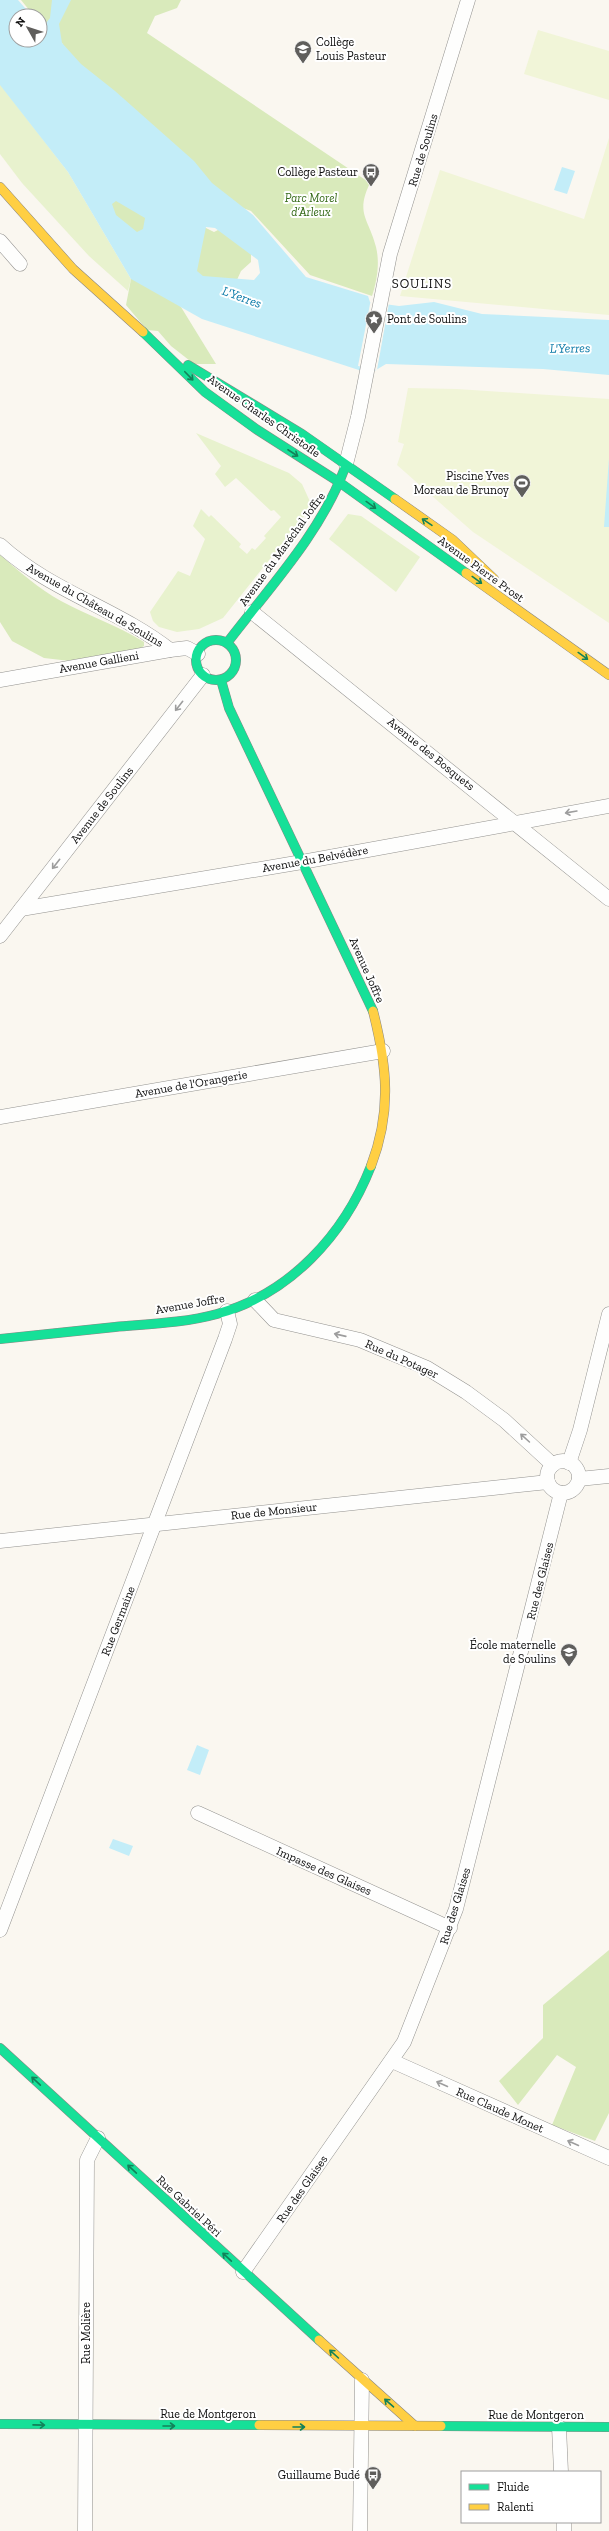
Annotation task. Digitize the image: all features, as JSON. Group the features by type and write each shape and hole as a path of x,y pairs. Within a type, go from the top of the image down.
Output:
{"street":[{"name":"Rue de Soulins","path":"346,464 390,254 468,0"},
{"name":"Avenue Charles Christofle","path":"0,187 73,269 161,348 204,392 262,433 339,482"},
{"path":"0,241 20,264"},
{"name":"Avenue Charles Christofle","path":"161,348 302,434 346,464"},
{"name":"Avenue du Maréchal Joffre","path":"227,643 319,522 334,497 346,464"},
{"name":"Avenue Pierre Prost","path":"346,464 453,540 481,569 500,584"},
{"name":"Avenue Pierre Prost","path":"339,482 609,675"},
{"name":"Avenue du Château de Soulins","path":"0,545 11,556 50,581 154,637 170,650"},
{"name":"Avenue des Bosquets","path":"252,612 609,898"},
{"path":"216,640 227,643 235,653 236,660 232,672 221,680 212,680 203,675 197,665 198,654 210,641 216,640"},
{"name":"Avenue Gallieni","path":"0,680 170,650 187,648 198,654"},
{"name":"Avenue de Soulins","path":"0,936 5,919 21,909 203,675"},
{"name":"Avenue Joffre","path":"0,1339 149,1324 227,1311 255,1300 295,1273 316,1254 335,1232 355,1201 369,1170 380,1136 386,1077 383,1051 371,1005 229,708 221,680"},
{"name":"Avenue du Belvédère","path":"21,909 302,862 609,806"},
{"name":"Avenue de l'Orangerie","path":"0,1118 383,1051"},
{"name":"Rue du Potager","path":"255,1300 274,1320 360,1340 428,1368 466,1392 504,1420 553,1465"},
{"name":"Rue Germaine","path":"0,1930 225,1338 230,1324 227,1311"},
{"path":"569,1463 580,1430 609,1314"},
{"path":"561,1462 569,1463 576,1469 579,1479 575,1488 561,1493 553,1490 548,1482 548,1473 553,1465 561,1462"},
{"path":"579,1479 609,1476"},
{"name":"Rue de Monsieur","path":"0,1541 548,1482"},
{"name":"Rue des Glaises","path":"243,2272 404,2042 450,1928 561,1493"},
{"name":"Impasse des Glaises","path":"198,1813 450,1928"},
{"name":"Rue Gabriel Péri","path":"0,2048 362,2380"},
{"name":"Rue Claude Monet","path":"392,2061 609,2158"},
{"name":"Rue Molière","path":"85,2531 87,2160 98,2138"},
{"path":"362,2380 415,2426"},
{"path":"360,2531 363,2427 362,2380"},
{"name":"Rue de Montgeron","path":"0,2424 363,2427 609,2426"},
{"path":"559,2427 561,2471"}],"green space":[{"name":"Parc Morel d’Arleux","path":"21,0 181,0 177,8 155,16 147,33 370,183 363,209 376,247 378,259 372,296 310,275 251,211 210,196 122,137 62,43 48,30 48,8 28,8"},
{"path":"538,30 609,51 609,100 524,74"},
{"path":"0,84 68,172 131,279 128,291 89,256 22,183 0,154"},
{"path":"609,138 609,315 400,296 440,170 584,219"},
{"path":"106,193 148,218 146,239 116,225"},
{"path":"204,227 214,232 220,229 251,253 251,262 241,271 236,282 201,287 192,266"},
{"path":"152,278 181,307 216,364 194,364 171,346 158,331 147,330 126,305 131,279"},
{"name":"Piscine Yves Moreau de Brunoy","path":"408,388 457,389 609,399 609,623 473,532 397,465 404,444 398,442"},
{"path":"196,433 289,473 302,484 312,506 223,618 199,629 177,632 159,627 153,621 150,612 178,571 190,576 205,539 193,526 201,509 209,517 211,515 241,544 239,547 247,554 252,548 255,550 266,538 264,536 281,517 274,510 271,511 236,478 225,487 215,474 221,466"},
{"path":"348,514 361,516 420,557 396,592 329,539"},
{"path":"0,555 29,580 45,591 71,606 134,636 144,642 144,646 137,650 70,661 44,658 12,641 0,622"},
{"path":"609,1950 609,2113 595,2141 552,2125 576,2067 557,2055 518,2105 499,2081 543,2038 543,2005"}],"water":[{"name":"L'Yerres","path":"0,0 18,0 25,8 8,8 8,48 48,48 48,20 50,18 52,0 71,0 59,24 62,43 81,64 115,91 194,161 212,183 253,215 306,277 368,296 370,302 399,306 434,302 482,314 609,320 609,375 543,369 386,364 371,373 202,319 131,279 68,172 0,85","holes":["116,201 145,218 143,229 137,232 116,215 112,204","206,227 215,228 258,260 260,273 254,280 203,276 197,271"]},
{"path":"562,167 575,171 567,194 554,190"},
{"path":"609,458 609,527 604,527"},
{"path":"197,1745 209,1750 200,1775 187,1770"},
{"path":"113,1839 133,1846 129,1856 109,1848"}],"pier":[{"name":"Pont de Soulins","path":"371,299 389,303 377,370 358,366"}],"traffic: fast":[{"path":"143,332 205,392 256,429 339,482 466,573"},
{"path":"188,365 302,434 395,499"},
{"path":"227,643 307,539 334,494 344,470"},
{"path":"212,640 220,640 227,643 233,649 236,660 233,671 227,677 220,680 212,680 205,677 199,671 196,664 196,656 199,649 205,643 212,640"},
{"path":"221,680 229,708 373,1011"},
{"path":"0,1339 179,1321 205,1317 243,1305 268,1292 291,1277 330,1238 360,1191 371,1166"},
{"path":"0,2048 319,2340"},
{"path":"0,2424 259,2425"},
{"path":"441,2426 609,2427"}],"traffic: slow":[{"path":"0,187 73,269 143,332"},
{"path":"395,499 453,540 494,579"},
{"path":"466,573 609,675"},
{"path":"371,1166 378,1146 385,1107 382,1051 373,1011"},
{"path":"319,2340 415,2426"},
{"path":"259,2425 441,2426"}],"place":[{"name":"Collège Louis Pasteur","path":"303,64"},
{"name":"Collège Pasteur","path":"371,187"},
{"name":"Pont de Soulins","path":"374,334"},
{"name":"Piscine Yves Moreau de Brunoy","path":"522,498"},
{"name":"École maternelle de Soulins","path":"569,1667"},
{"name":"Guillaume Budé","path":"373,2490"}],"district":[{"name":"SOULINS","path":"422,283"}]}
